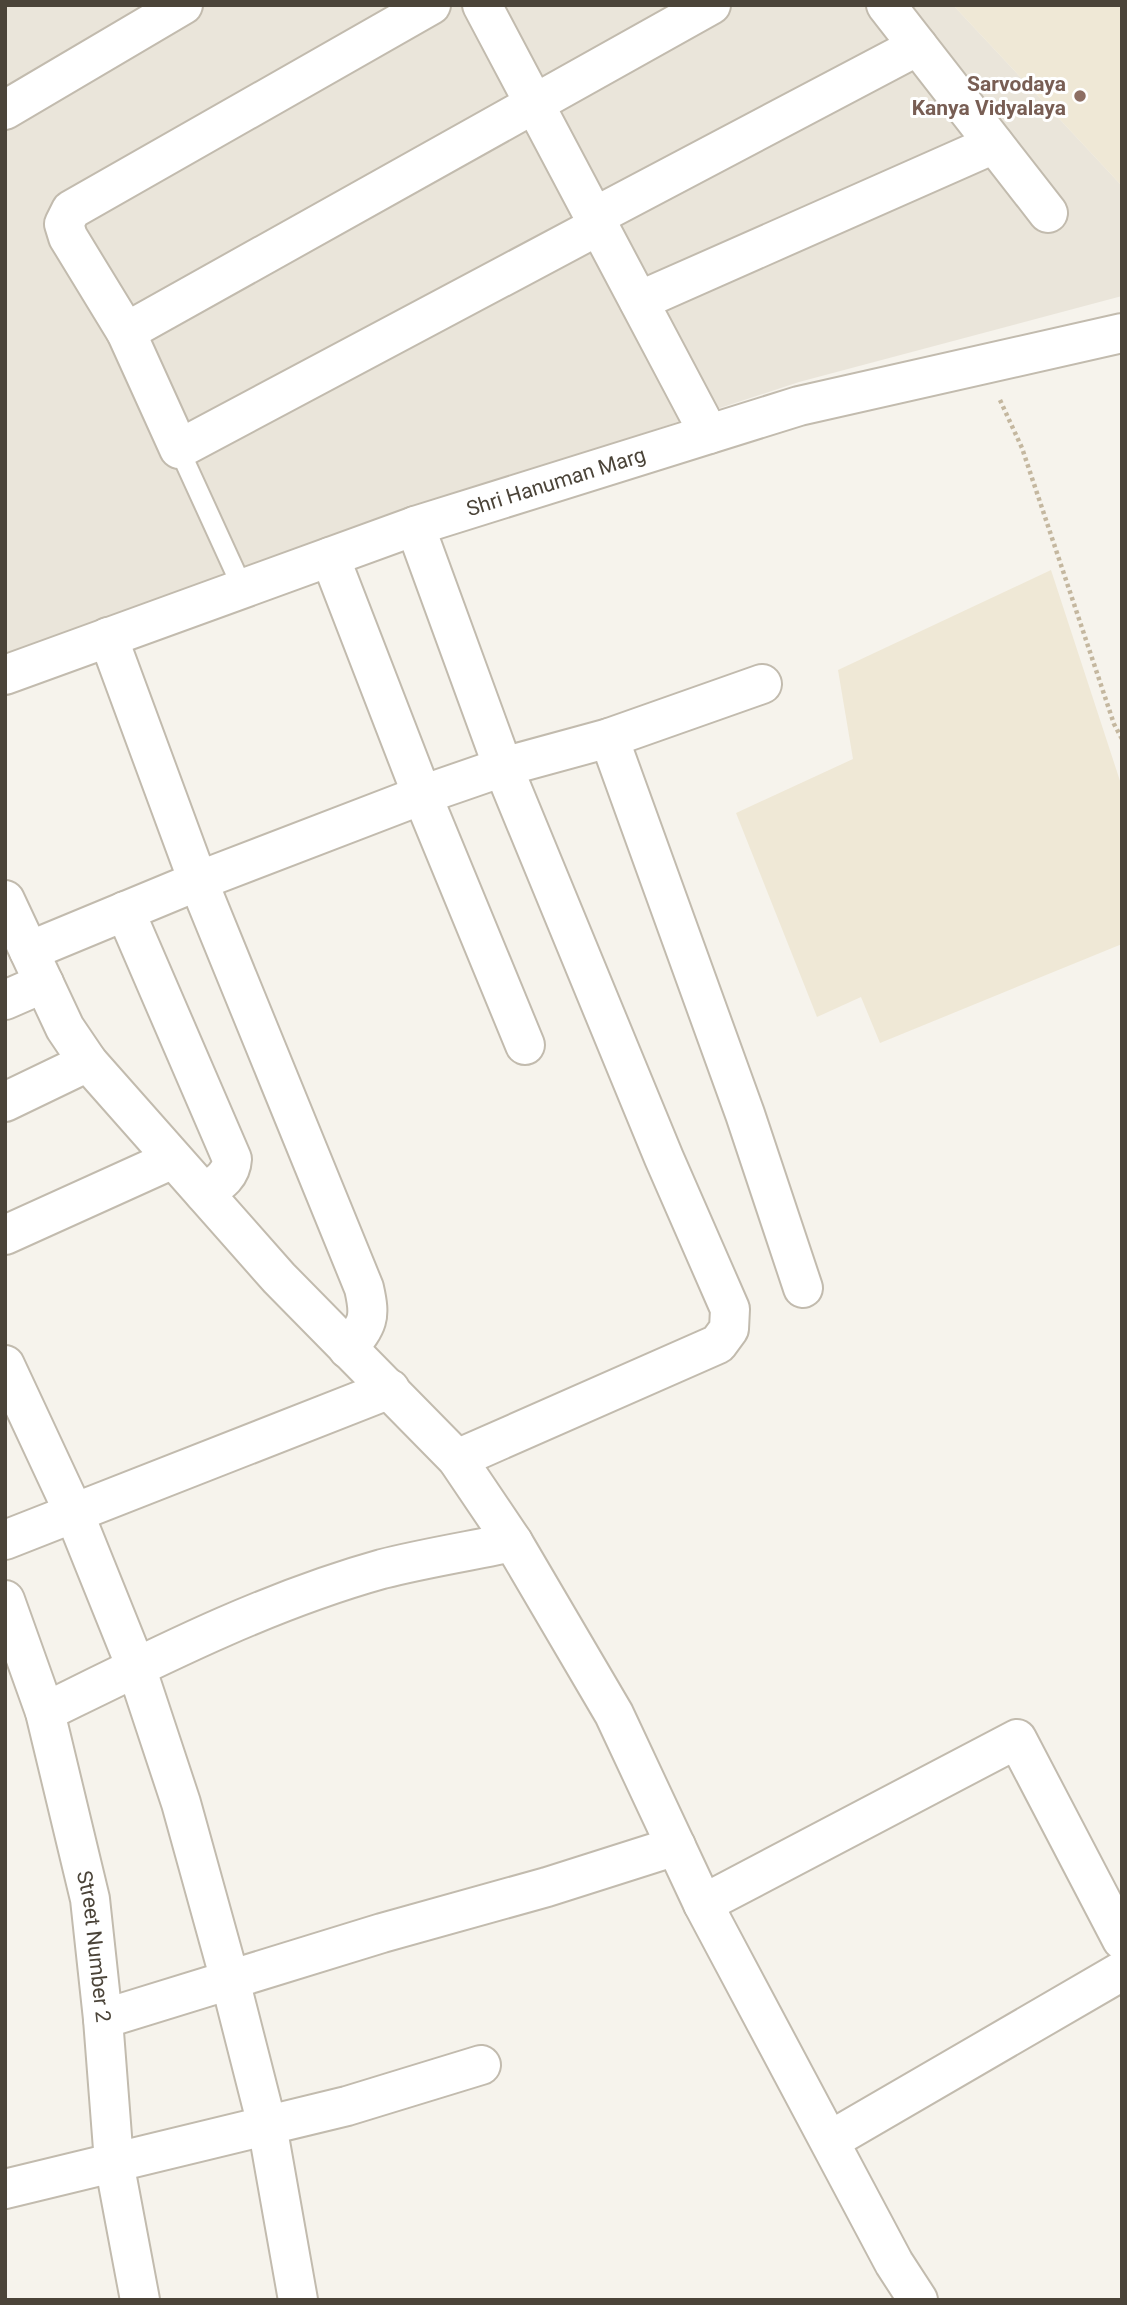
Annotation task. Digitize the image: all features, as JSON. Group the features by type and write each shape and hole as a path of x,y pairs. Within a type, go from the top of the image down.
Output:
{"street":[{"path":"5,110 183,5"},
{"path":"431,5 84,200 71,210 64,225 68,237 126,332 179,449 918,46"},
{"path":"482,5 709,434"},
{"path":"126,332 711,5"},
{"path":"886,5 1048,213"},
{"path":"639,301 994,144"},
{"name":"Shri Hanuman Marg","path":"5,675 415,526 799,406 1122,333"},
{"path":"415,526 503,767 664,1158 730,1309 729,1329 718,1344 457,1459"},
{"path":"330,557 422,795 525,1045"},
{"path":"108,637 198,881 364,1288 369,1311 363,1329 348,1349"},
{"path":"5,1000 37,967 125,911 422,795 503,767 609,738 762,684"},
{"path":"609,738 740,1101 803,1288"},
{"path":"5,900 65,1028 88,1062 279,1278 457,1459 513,1542 614,1714 703,1904 831,2140 894,2263 918,2300"},
{"path":"125,911 232,1159 232,1168 226,1177 204,1194"},
{"path":"5,1102 88,1062"},
{"path":"5,1235 173,1159"},
{"path":"5,1365 74,1513 136,1667 181,1803 267,2125 298,2300"},
{"path":"5,1539 390,1389"},
{"path":"45,1712 184,1643 288,1600 383,1569 513,1542"},
{"name":"Street Number 2","path":"5,1600 45,1712 90,1899 114,2162 141,2300"},
{"path":"703,1904 1017,1739 1122,1940"},
{"path":"103,2020 382,1933 547,1887 676,1846"},
{"path":"831,2140 1122,1971"},
{"path":"5,2189 347,2106 481,2064"}],"lane":[{"path":"179,449 243,589"}],"path":[{"path":"983,364 1022,447 1114,723 1122,739"}],"shaded area":[{"path":"5,5 953,5 1122,186 1122,296 799,382 440,500 5,661"},
{"name":"Sarvodaya Kanya Vidyalaya","path":"953,5 1122,5 1122,186"},
{"path":"1051,570 1122,787 1122,944 880,1043 861,997 817,1017 736,813 853,759 838,670"}],"place":[{"name":"Sarvodaya Kanya Vidyalaya","path":"1080,96"}]}
